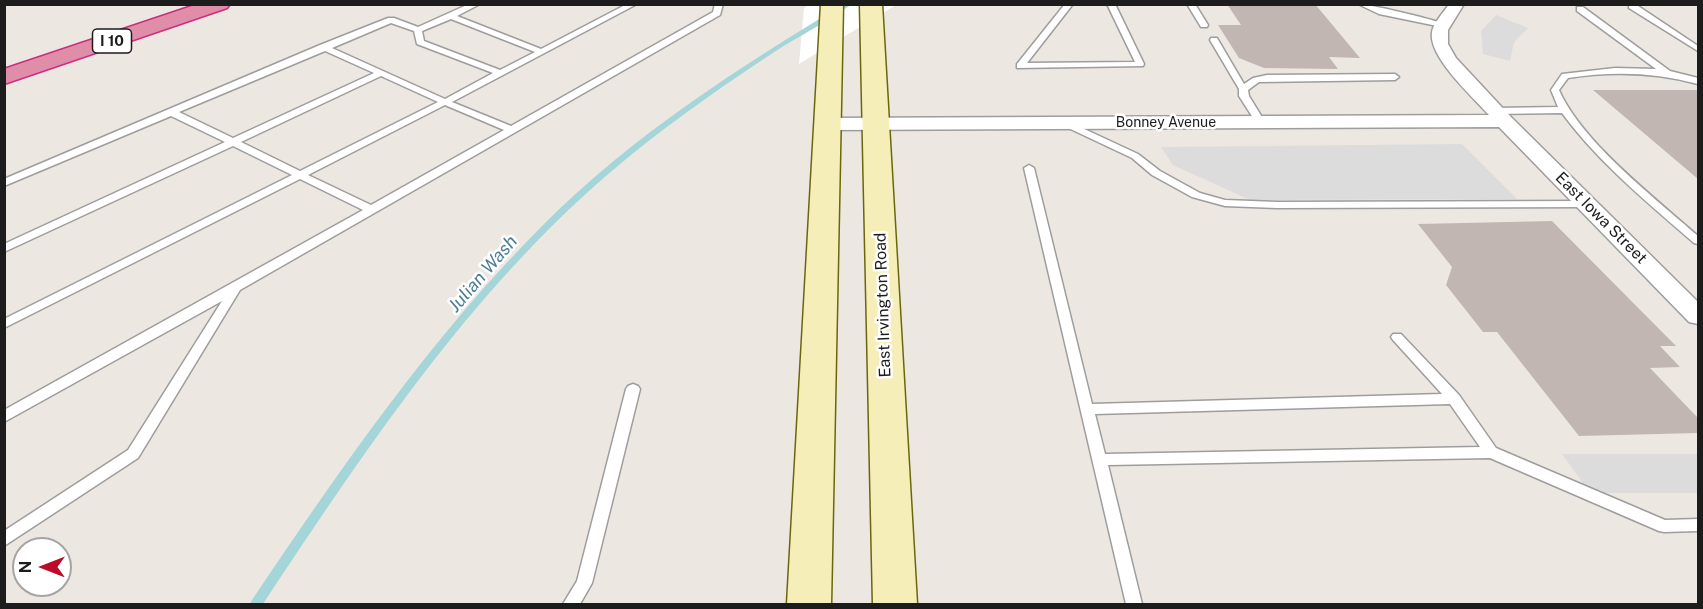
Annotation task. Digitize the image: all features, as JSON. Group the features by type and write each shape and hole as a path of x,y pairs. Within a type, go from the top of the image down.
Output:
{"highway":[{"name":"I 10","path":"4,61 156,4"},
{"name":"I 10","path":"4,77 220,4"}],"main road":[{"path":"809,604 832,4"},
{"name":"East Irvington Road","path":"871,8 895,604"}],"street":[{"path":"1442,25 1456,4"},
{"name":"East Iowa Street","path":"1442,25 1440,44 1449,60 1499,116 1698,316"},
{"name":"Bonney Avenue","path":"827,124 1260,122 1499,116"}],"lane":[{"path":"4,183 391,20 418,30 477,4"},
{"path":"4,324 634,4"},
{"path":"4,417 236,288 717,13 719,4"},
{"path":"1070,4 1054,20 1044,38 1020,66 1140,64 1111,4"},
{"path":"1191,4 1204,25"},
{"path":"1361,4 1382,12 1442,25"},
{"path":"1632,6 1698,49"},
{"path":"1580,9 1669,75"},
{"path":"451,16 542,52"},
{"path":"418,30 420,42 500,73"},
{"path":"1214,40 1243,88 1244,96 1260,122"},
{"path":"323,47 512,130"},
{"path":"1698,79 1669,75 1591,71 1565,76 1555,90 1556,99 1588,138 1698,242"},
{"path":"4,249 231,141 381,73"},
{"path":"1243,88 1247,84 1267,78 1395,77"},
{"path":"1499,116 1566,110"},
{"path":"171,112 372,210"},
{"path":"1065,123 1135,156 1156,173 1196,195 1225,203 1276,205 1587,204"},
{"path":"1029,168 1134,604"},
{"path":"4,540 133,454 236,288"},
{"path":"1397,337 1454,399 1491,452"},
{"path":"571,604 584,583 633,389"},
{"path":"1087,409 1454,399"},
{"path":"1099,460 1491,452 1664,526 1698,526"}],"shaded area":[{"path":"1496,15 1528,28 1514,42 1510,61 1483,54 1481,31"},
{"path":"1462,144 1517,199 1250,200 1173,165 1161,147"},
{"path":"1562,454 1698,454 1698,493 1590,493"}],"pier":[{"path":"810,4 896,5 799,64 804,8"}],"building":[{"path":"1227,4 1315,4 1360,58 1329,57 1338,69 1264,68 1239,58 1218,25 1241,25"},
{"path":"1593,90 1698,90 1698,179"},
{"path":"1552,221 1676,346 1660,346 1680,367 1650,368 1698,418 1698,433 1579,436 1497,332 1483,332 1446,285 1452,267 1418,224"}],"waterway":[{"name":"Julian Wash","path":"256,604 372,434 413,379 501,274 548,225 599,178 688,108 752,64 849,4"}]}
